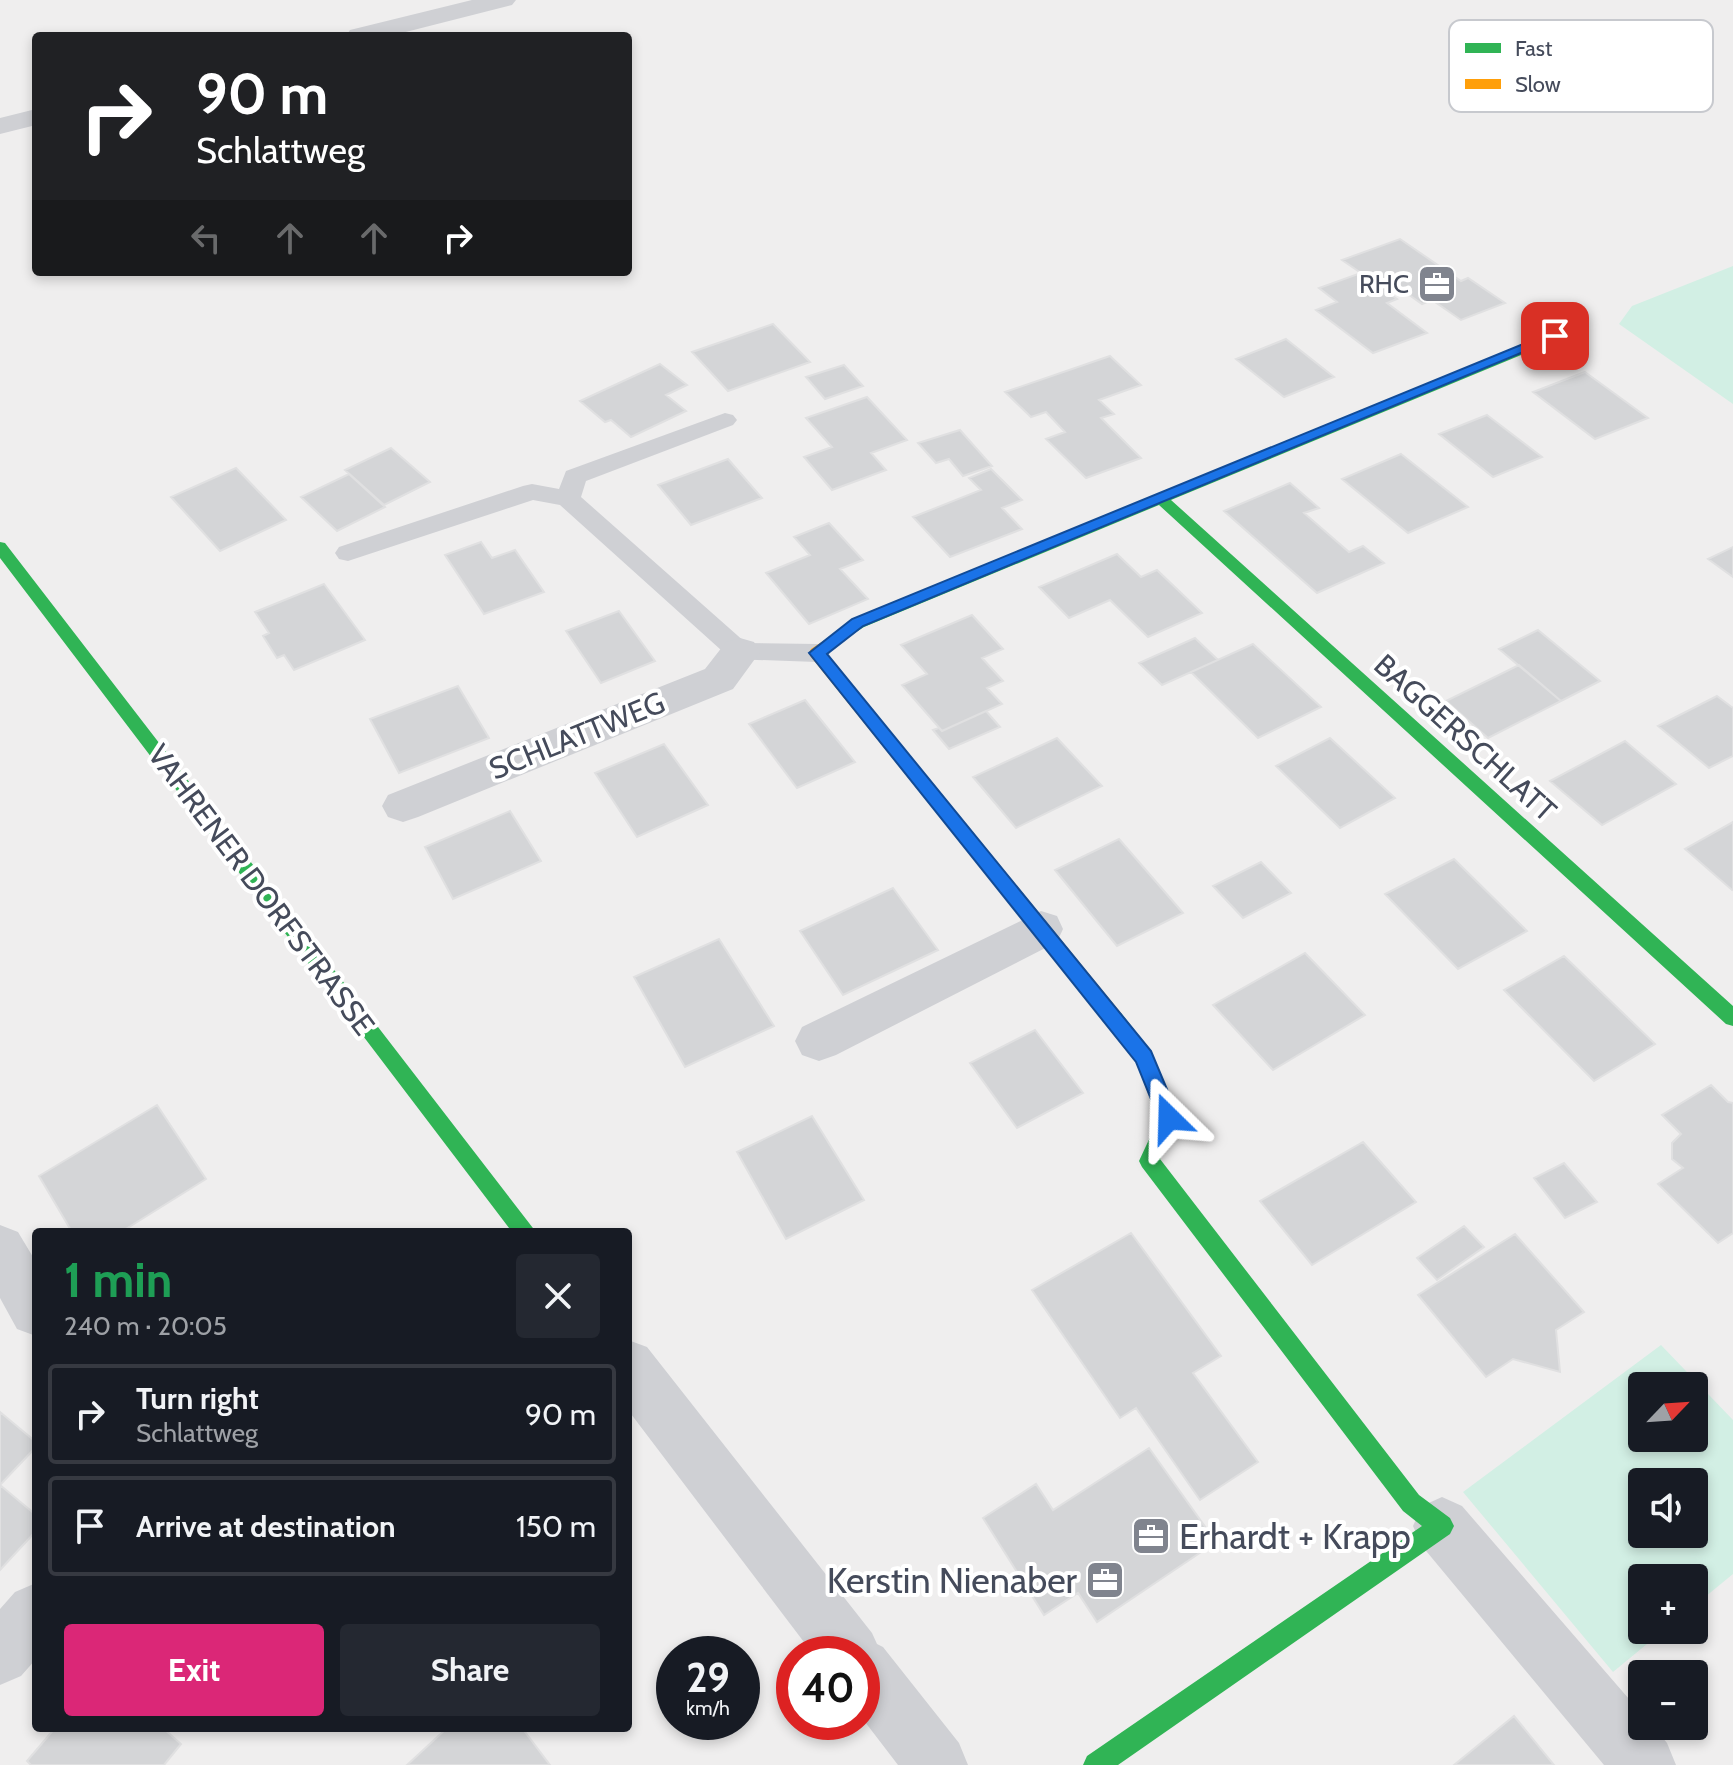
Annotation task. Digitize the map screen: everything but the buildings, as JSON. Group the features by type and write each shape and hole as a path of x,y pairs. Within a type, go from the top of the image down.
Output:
{"street":[{"path":"375,32 503,0"},
{"path":"0,126 32,118"},
{"path":"1555,336 858,623 817,653 1144,1057 1169,1118 1149,1161 1411,1503 1442,1526 1645,1765"},
{"name":"BAGGERSCHLATT","path":"1160,498 1733,1018"},
{"name":"VAHRENER DORFSTRASSE","path":"0,547 522,1228"},
{"name":"SCHLATTWEG","path":"403,806 719,679 740,652"},
{"path":"819,1041 1041,929"},
{"path":"0,1249 32,1304"},
{"path":"632,1371 837,1636"},
{"path":"1096,1765 1442,1526"},
{"path":"0,1655 32,1618"},
{"path":"880,1691 937,1765"}],"lane":[{"path":"568,499 575,476 725,420"},
{"path":"348,553 532,492 568,499 740,652 817,653"}],"green space":[{"path":"1733,266 1733,404 1619,324 1632,306"},
{"path":"1661,1345 1687,1372 1628,1372 1628,1452 1708,1452 1708,1394 1733,1420 1733,1574 1708,1595 1708,1564 1628,1564 1628,1644 1647,1644 1613,1672 1463,1492"}],"traffic: fast":[{"path":"840,636 858,623 1555,336"},
{"path":"1160,498 1733,1018"},
{"path":"0,547 522,1228"},
{"path":"1096,1765 1442,1526 1411,1503 1149,1161 1169,1118 1144,1057 1114,1019"}],"traffic: slow":[{"path":"840,636 817,653 1114,1019"}],"place":[{"name":"RHC","path":"1437,284"},
{"name":"Erhardt + Krapp","path":"1151,1536"},
{"name":"Kerstin Nienaber","path":"1105,1580"}],"route":[{"path":"1169,1118 1144,1057 817,653 858,623 1555,336"}]}
